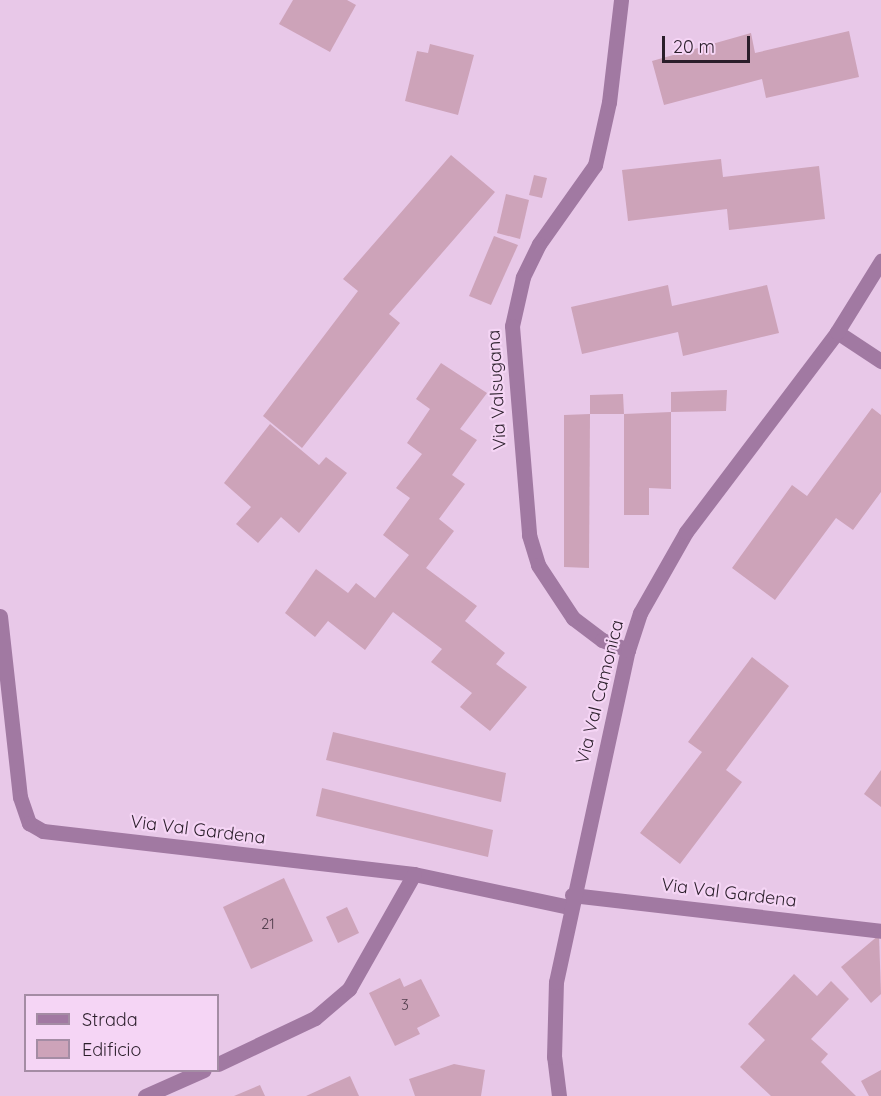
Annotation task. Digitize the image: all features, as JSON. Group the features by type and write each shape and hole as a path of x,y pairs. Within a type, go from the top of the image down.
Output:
{"street":[{"name":"Via Valsugana","path":"621,0 609,102 595,165 540,244 523,277 512,326 529,535 538,565 573,618 602,640 628,650"},
{"name":"Via Val Camonica","path":"559,1096 554,1057 555,982 628,650 657,577 686,532 837,332 881,261"},
{"path":"837,332 881,361"},
{"name":"Via Val Gardena","path":"0,616 20,797 29,823 43,831 414,874 571,901 881,931"},
{"path":"219,1064 315,1018 349,989 414,874"},
{"path":"145,1096 180,1090 203,1072"}],"building":[{"path":"293,0 347,0 356,5 330,52 279,24"},
{"path":"849,31 859,77 766,98 762,79 664,105 652,61 751,33 755,53"},
{"path":"430,44 474,55 458,115 405,101 417,51 428,53"},
{"path":"451,155 495,192 389,314 400,323 302,448 263,416 358,291 343,279"},
{"path":"721,159 723,177 819,166 825,219 729,230 727,209 628,221 622,170"},
{"path":"534,175 547,178 542,198 529,195"},
{"path":"506,194 529,200 520,239 497,233"},
{"path":"494,236 518,245 491,305 469,296"},
{"path":"668,285 672,306 767,285 779,333 683,356 678,332 582,354 571,307"},
{"path":"441,363 487,393 460,429 477,440 452,475 465,484 439,519 454,531 426,568 477,606 465,621 505,653 496,664 527,687 490,731 460,707 472,693 431,662 442,649 393,612 365,650 328,621 315,637 285,613 316,569 348,593 356,583 375,598 409,555 383,535 410,498 396,488 422,454 407,443 430,409 416,399"},
{"path":"727,390 726,411 671,412 671,392"},
{"path":"623,394 624,414 590,414 590,395"},
{"path":"872,408 881,415 881,492 853,530 836,518 775,600 732,568 792,485 807,496"},
{"path":"671,412 671,489 649,488 649,515 624,515 624,414"},
{"path":"590,414 589,568 564,567 564,415"},
{"path":"270,424 319,465 326,457 347,473 299,533 281,517 258,543 236,524 251,507 224,483"},
{"path":"752,657 789,686 726,770 742,782 680,864 640,833 702,752 688,742"},
{"path":"333,732 506,773 501,802 326,760"},
{"path":"881,770 881,807 864,794"},
{"path":"322,788 493,830 488,857 316,816"},
{"path":"284,878 313,941 251,969 223,907"},
{"path":"347,907 359,933 338,943 326,917"},
{"path":"879,935 881,994 871,1003 841,967"},
{"path":"794,974 817,996 831,981 849,999 811,1039 828,1054 821,1062 856,1096 771,1096 740,1067 765,1040 748,1024"},
{"path":"400,978 404,987 421,979 440,1016 417,1028 420,1034 395,1046 369,993"},
{"path":"454,1064 485,1070 481,1096 415,1096 409,1079"},
{"path":"881,1070 881,1096 869,1096 861,1081"},
{"path":"350,1076 359,1096 306,1096"},
{"path":"260,1085 265,1096 234,1096"}]}
